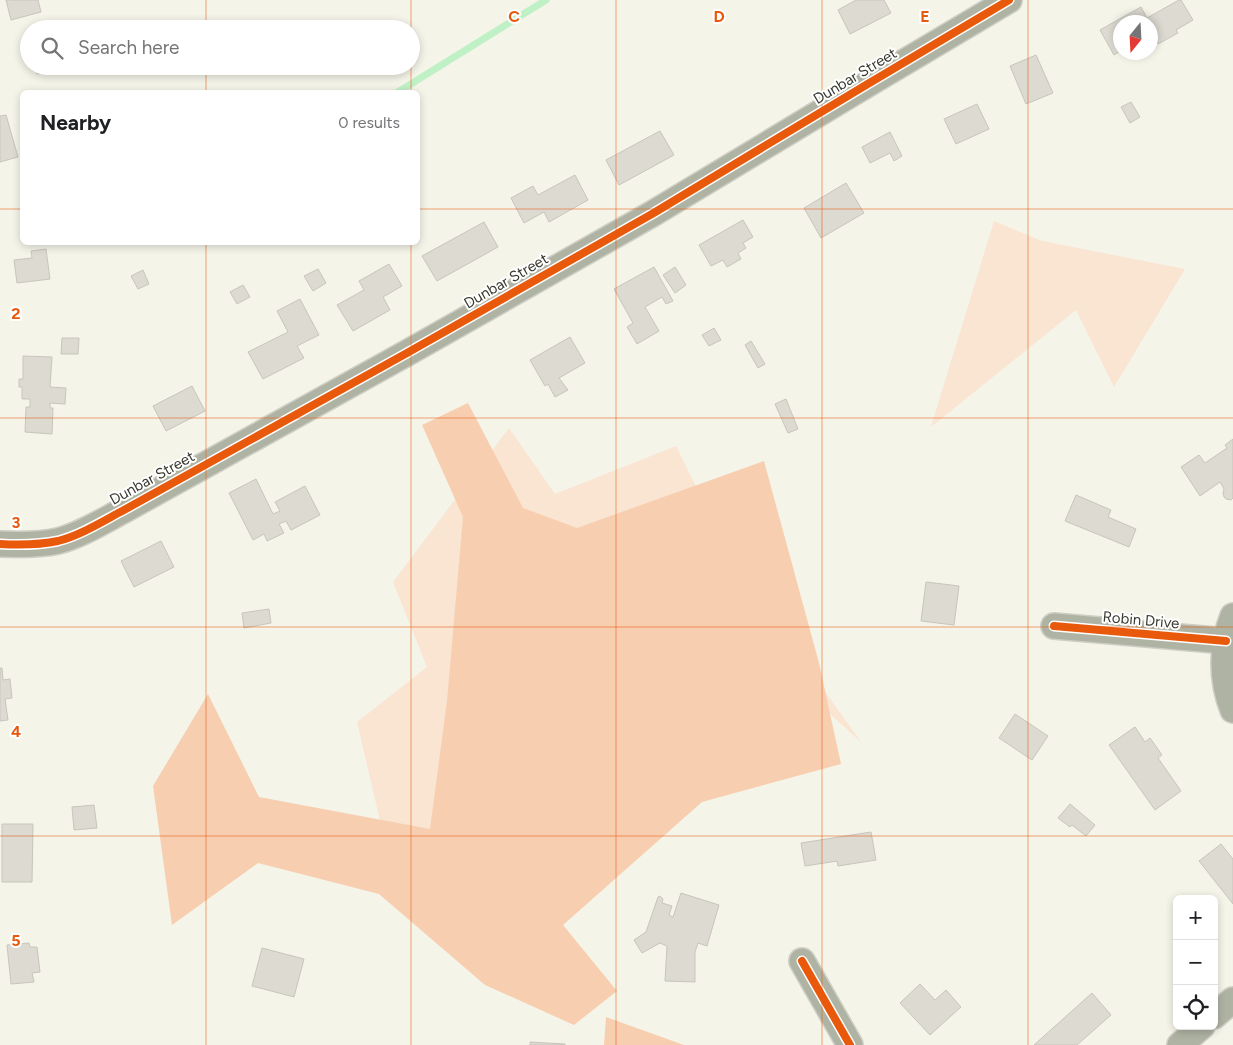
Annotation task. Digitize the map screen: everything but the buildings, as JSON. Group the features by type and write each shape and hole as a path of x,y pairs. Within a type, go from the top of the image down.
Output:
{"street":[{"name":"Dunbar Street","path":"0,544 24,545 58,541 81,532 124,510 652,214 1009,0"},
{"path":"1233,616 1224,657 1226,688 1233,710"},
{"name":"Robin Drive","path":"1054,626 1226,641"},
{"path":"802,962 850,1045"},
{"path":"1218,1013 1233,1000"},
{"path":"1180,1045 1197,1030"}],"shaded area":[{"path":"994,221 1042,241 1185,269 1114,387 1076,310 931,427"},
{"path":"468,403 523,508 577,528 764,461 819,663 841,764 702,802 563,925 617,991 574,1025 485,985 379,894 258,863 172,925 153,786 208,694 259,797 430,829 447,701 463,517 422,425"},
{"path":"509,428 555,494 676,446 736,567 861,742 700,597 670,727 389,859 357,722 427,667 393,582"},
{"path":"606,1017 684,1045 604,1045"}],"waterway":[{"path":"401,90 546,0"}],"cycle path":[{"path":"0,544 58,541 100,523 407,353 652,214 1009,0"},
{"path":"1054,626 1226,641"},
{"path":"802,961 850,1045"}]}
